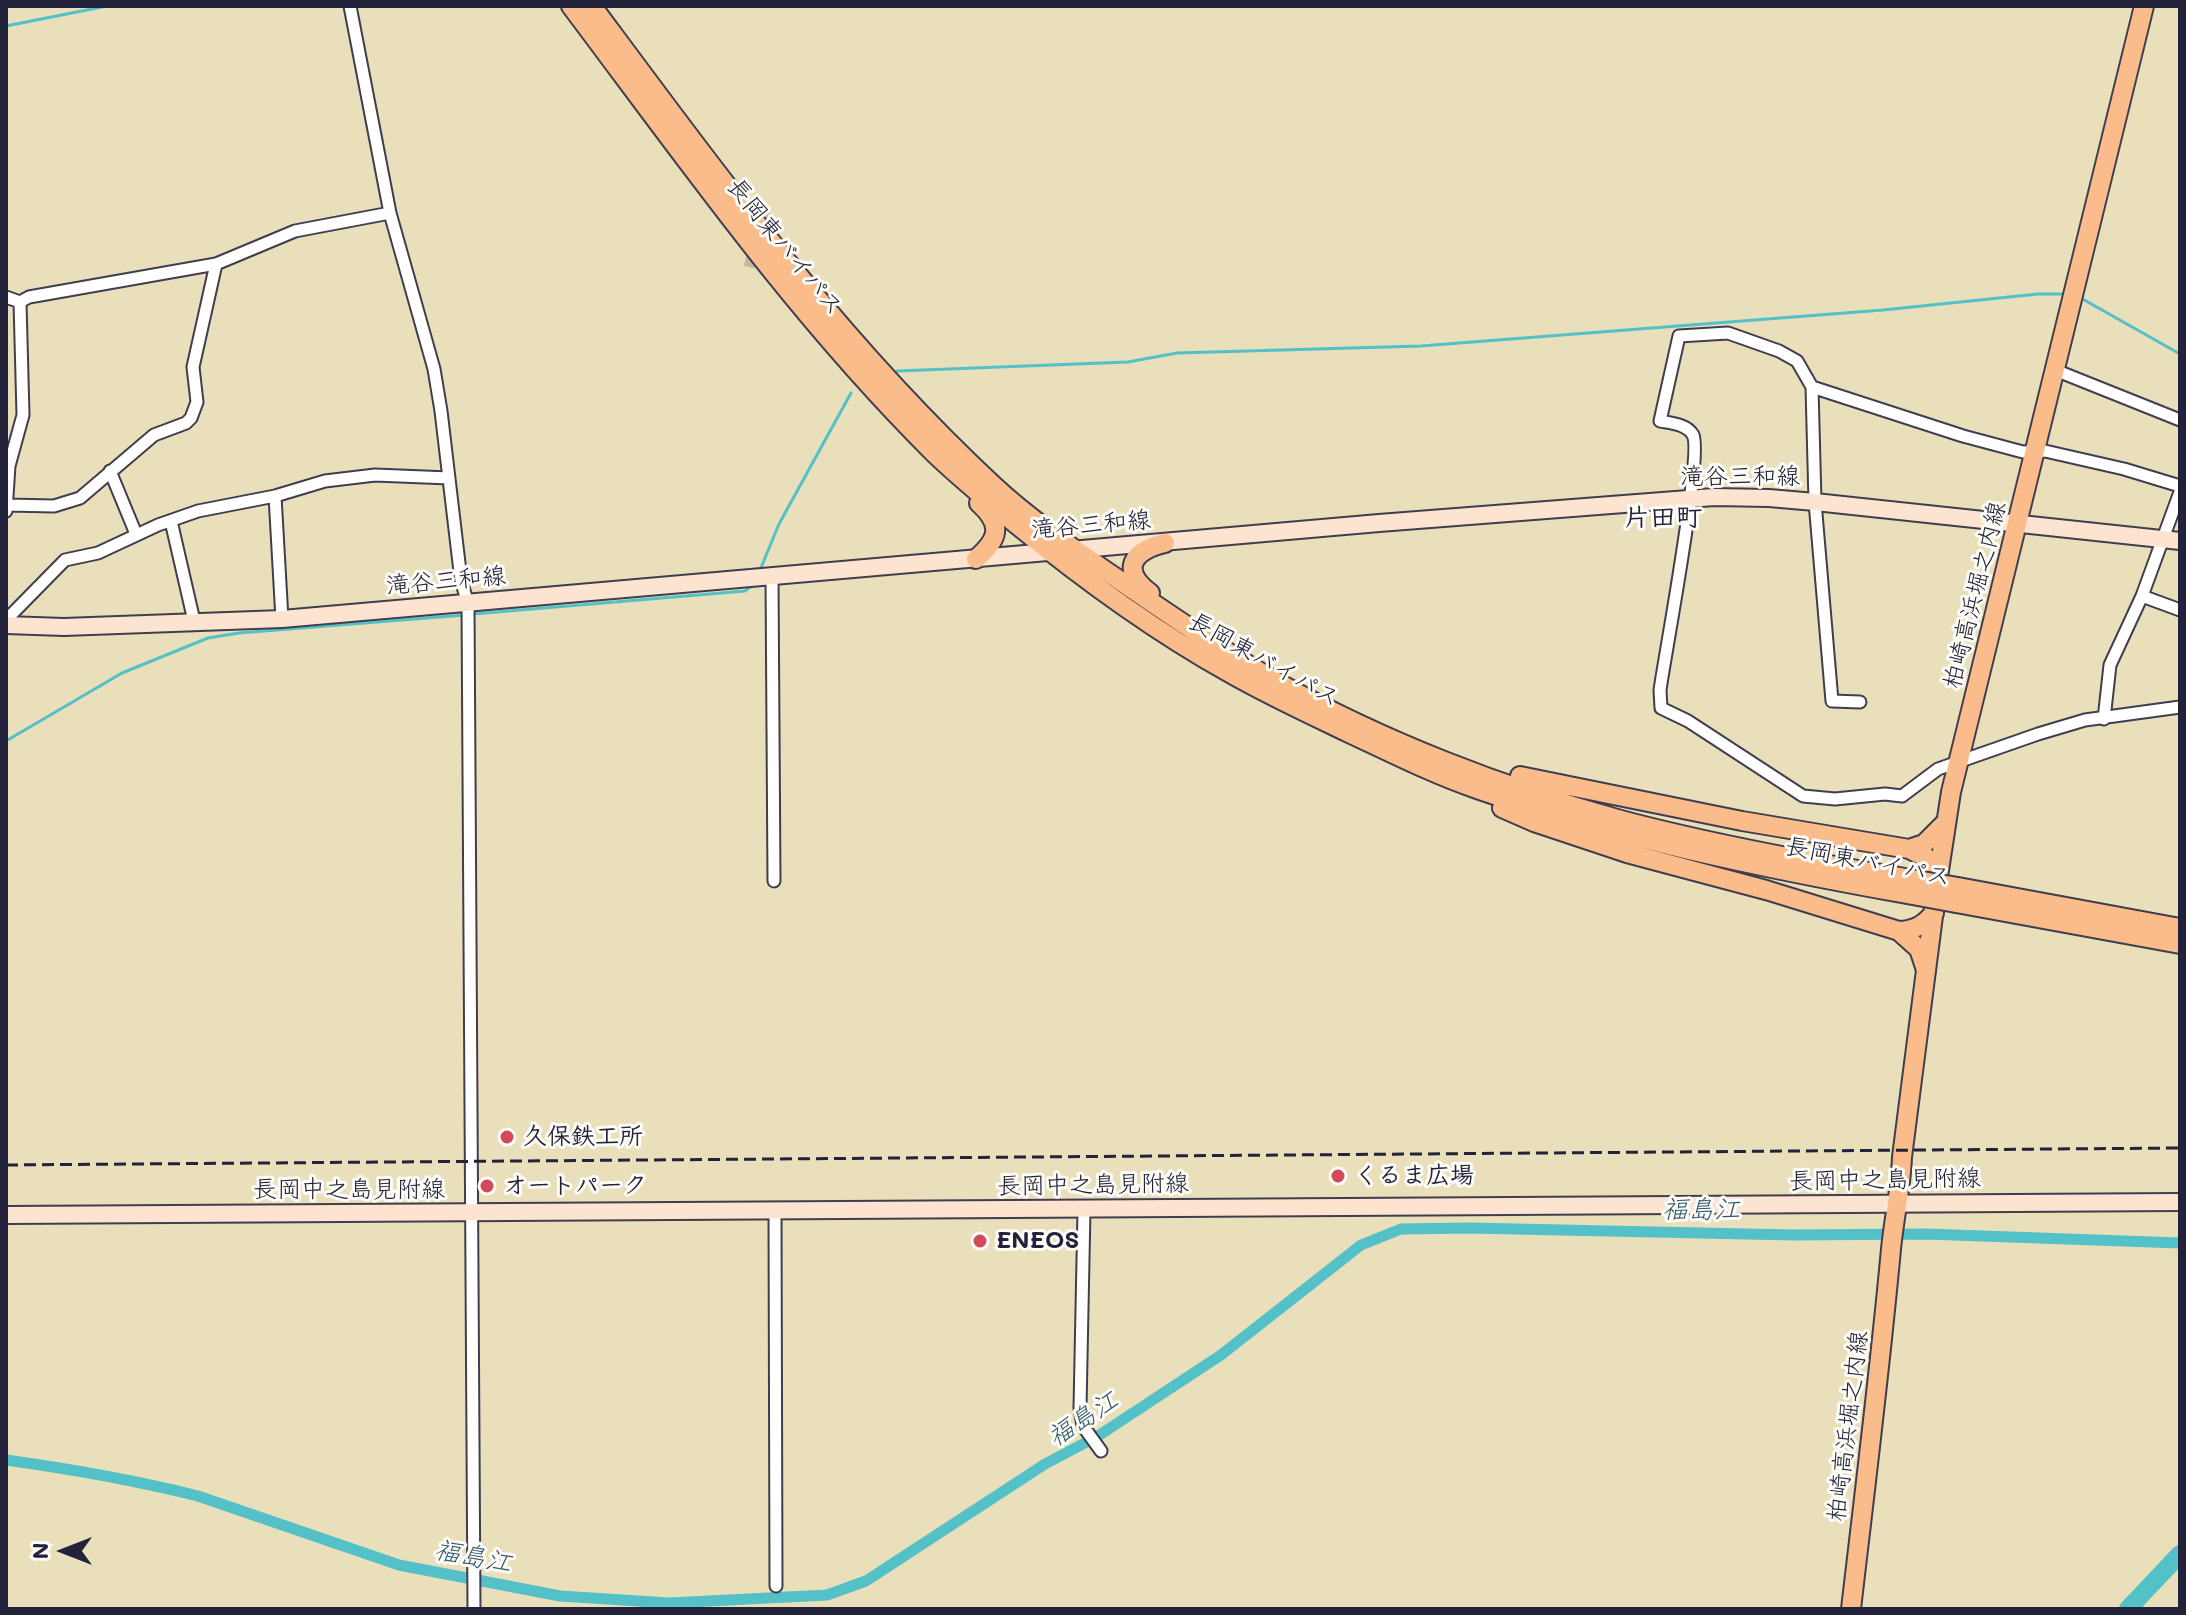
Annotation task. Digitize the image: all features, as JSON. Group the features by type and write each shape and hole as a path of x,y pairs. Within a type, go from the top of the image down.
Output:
{"main road":[{"name":"長岡東バイパス","path":"571,6 761,259 846,360 953,472 1090,582 1228,672 1453,787 1623,820 1838,874 1957,895 2180,944"},
{"name":"長岡東バイパス","path":"592,6 720,180 841,329 947,442 997,489 1076,550 1158,607 1278,682 1424,752 1539,802"},
{"name":"柏崎高浜堀之内線","path":"1851,1609 1882,1352 1891,1249 1945,823 2144,6"},
{"path":"761,259 814,331 889,417 992,517 996,531 994,539 976,559"},
{"name":"滝谷三和線","path":"6,622 64,627 282,619 1379,523 1737,497 1815,502 2180,541"},
{"path":"1165,543 1143,549 1135,559 1135,576 1146,590 1194,624 1403,742"},
{"path":"1539,802 1688,811 1909,849 1927,858 1938,877"},
{"path":"1539,802 1627,853 1899,931 1919,949 1926,970"},
{"path":"1909,849 1924,844 1945,823"},
{"name":"長岡東バイパス","path":"1957,895 2180,928"},
{"path":"1899,931 1918,927 1934,913"},
{"name":"長岡中之島見附線","path":"6,1215 1084,1210 1896,1212 2180,1202"}],"street":[{"path":"350,6 390,213 434,369 461,580 468,604 474,1609"},
{"path":"6,297 20,302 29,297 216,264 295,231 390,213"},
{"path":"20,302 23,415 9,466 7,509 66,504 80,498 154,435 186,423 196,411 193,367 216,264"},
{"path":"1860,702 1832,701 1815,502 1812,387 1797,361 1788,354 1728,333 1679,336 1660,421 1684,427 1693,435 1694,448 1660,690 1661,708 1722,742 1803,796 1835,799 1885,794 1902,796 1931,773 1958,761 2073,723 2180,707"},
{"path":"2055,370 2180,420"},
{"path":"1812,387 1963,436 2023,452 2045,451 2124,469 2180,486"},
{"path":"110,471 136,534"},
{"path":"6,622 65,560 98,553 171,521 211,508 275,496 325,481 375,475 449,478"},
{"path":"2104,719 2110,665 2142,596 2180,492"},
{"path":"275,496 282,619"},
{"path":"171,521 194,621"},
{"path":"772,577 774,881"},
{"path":"2142,596 2180,610"},
{"path":"1084,1210 1080,1408 1083,1426 1099,1449"},
{"path":"775,1212 776,1586"}],"waterway":[{"path":"6,26 107,6"},
{"path":"897,371 1128,362 1177,353 1421,346 1883,310 2038,294 2068,294"},
{"path":"2079,297 2180,354"},
{"path":"760,570 779,524 851,393"},
{"path":"473,614 745,591 753,585"},
{"path":"6,741 122,673 208,638 465,615"},
{"name":"福島江","path":"6,1460 102,1475 198,1496 399,1565 560,1596 669,1603 827,1595 866,1581 1045,1464 1098,1436 1221,1355 1361,1245 1401,1229 1926,1234 2180,1243"},
{"path":"2128,1609 2180,1554"}],"tunnel":[{"path":"749,267 767,205"}],"railway":[{"path":"6,1165 2180,1148"}],"place":[{"name":"久保鉄工所","path":"507,1137"},
{"name":"くるま広場","path":"1338,1176"},
{"name":"オートパーク","path":"487,1186"},
{"name":"ENEOS","path":"980,1241"}],"district":[{"name":"片田町","path":"1663,518"}]}
